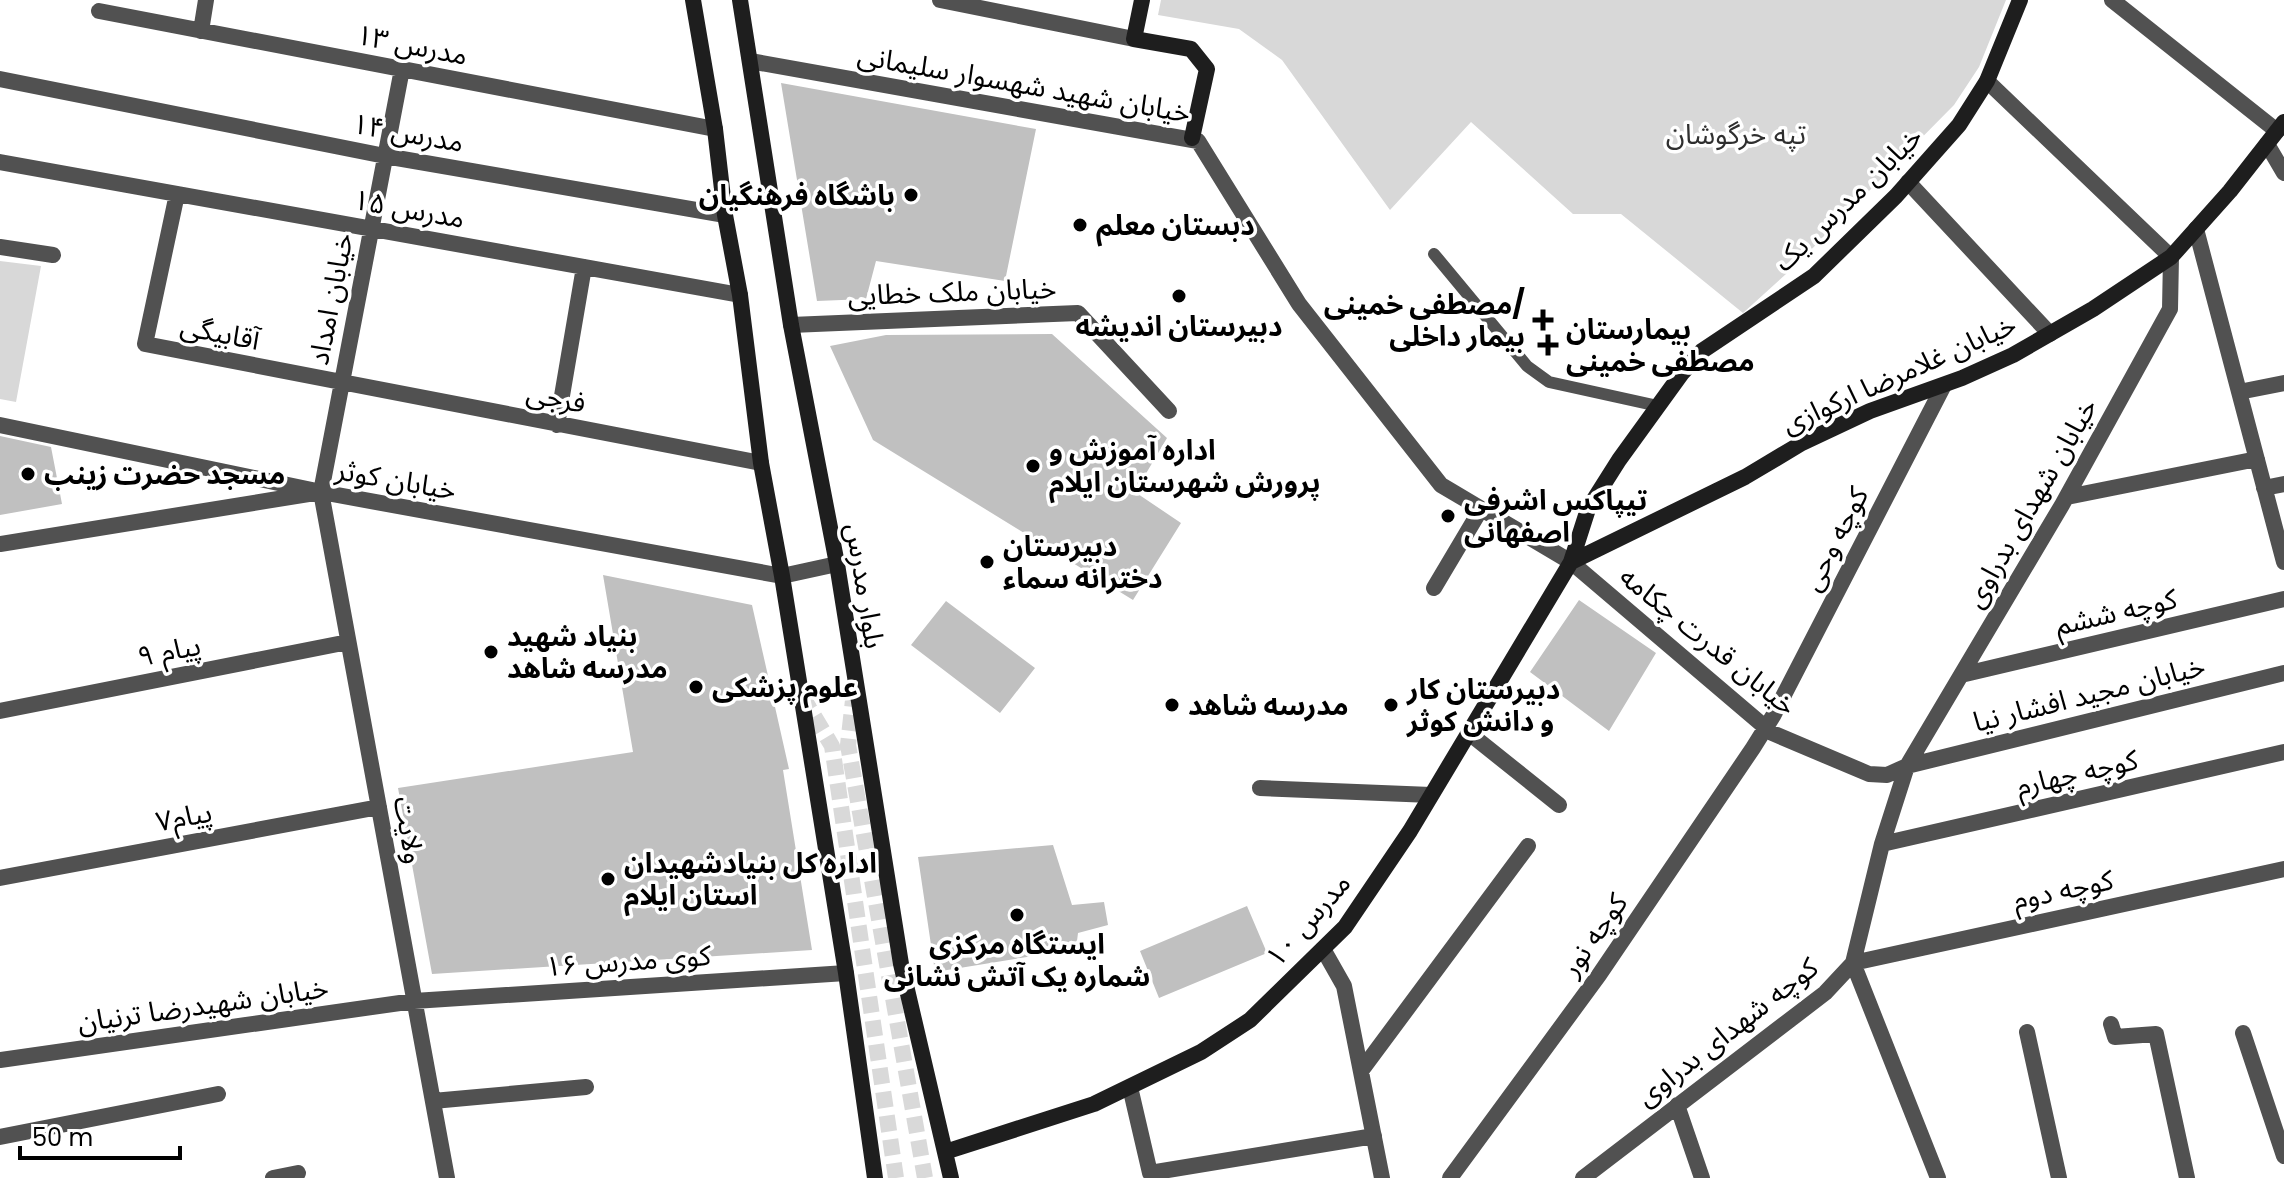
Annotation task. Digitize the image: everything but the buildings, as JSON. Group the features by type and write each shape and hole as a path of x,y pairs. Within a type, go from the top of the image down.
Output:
{"street":[{"path":"201,31 206,0"},
{"path":"693,0 740,295 761,463 846,973 875,1178"},
{"name":"بلوار مدرس","path":"740,0 791,325 837,564 901,964 951,1178"},
{"path":"1134,39 1142,0"},
{"name":"خیابان مدرس یک","path":"1571,562 1588,509 1619,460 1702,351 1814,276 1908,182 1959,125 1987,81 2020,0"},
{"path":"949,1 1191,49 1207,69 1192,138"},
{"path":"2122,3 2276,132 2284,173"},
{"name":"مدرس ۱۳","path":"99,11 715,129"},
{"name":"خیابان شهید شهسوار سلیمانی","path":"750,61 1192,138 1202,144 1299,304 1441,485 1571,562"},
{"name":"خیابان امداد","path":"321,492 402,69"},
{"name":"مدرس ۱۴","path":"0,79 385,156 725,215"},
{"path":"1987,81 2171,257"},
{"name":"خیابان غلامرضا ارکوازی","path":"1571,562 1745,477 1802,443 1870,411 1944,385 2013,355 2093,309 2171,257 2276,132"},
{"name":"مدرس ۱۵","path":"0,162 740,295"},
{"path":"1908,182 2050,334"},
{"name":"آقابیگی","path":"177,194 145,344 342,383"},
{"path":"2196,229 2284,562"},
{"path":"0,247 53,255"},
{"name":"خیابان شهدای بدراوی","path":"1907,766 2067,497 2170,309 2171,257"},
{"path":"557,425 584,267"},
{"name":"خیابان ملک خطایی","path":"791,325 1078,313 1169,411"},
{"name":"فرجی","path":"342,383 761,463"},
{"path":"2239,392 2284,383"},
{"name":"کوچه وحی","path":"1769,722 1944,385"},
{"path":"0,425 321,492"},
{"path":"2067,497 2257,459"},
{"path":"2264,488 2284,484"},
{"name":"خیابان کوثر","path":"0,544 321,492 782,576"},
{"name":"ولایت","path":"321,492 447,1178"},
{"path":"1434,588 1481,509"},
{"name":"خیابان قدرت چکامه","path":"1571,562 1769,722 1869,774 1887,775 1907,766"},
{"name":"مدرس ۱۰","path":"945,1152 1094,1104 1201,1052 1250,1020 1345,927 1431,795 1571,562"},
{"path":"782,576 837,564"},
{"name":"کوچه ششم","path":"1961,675 2284,599"},
{"name":"پیام ۹","path":"0,711 348,642"},
{"name":"خیابان مجید افشار نیا","path":"1907,766 2284,673"},
{"name":"کوچه نور","path":"1450,1178 1599,975 1769,722"},
{"path":"1469,733 1559,805"},
{"name":"کوچه چهارم","path":"1882,844 2284,752"},
{"name":"کوچه شهدای بدراوی","path":"1583,1178 1825,993 1853,963 1882,844 1907,766"},
{"path":"1260,788 1431,795"},
{"name":"پیام۷","path":"0,878 379,807"},
{"path":"1361,1071 1528,846"},
{"name":"کوچه دوم","path":"1853,963 2284,869"},
{"path":"1323,949 1344,986 1382,1178"},
{"path":"1853,963 1938,1178"},
{"name":"کوی مدرس ۱۶","path":"414,1001 846,973"},
{"name":"خیابان شهیدرضا ترنیان","path":"0,1060 414,1001"},
{"path":"2111,1024 2115,1037 2156,1034 2187,1178"},
{"path":"2027,1032 2059,1178"},
{"path":"2243,1033 2284,1156"},
{"path":"433,1101 586,1087"},
{"path":"1130,1087 1150,1173 1374,1136"},
{"path":"0,1137 218,1094"},
{"path":"1677,1105 1702,1178"},
{"path":"273,1178 298,1173"}],"lane":[{"path":"1434,254 1527,366 1549,382 1658,406"}],"green space":[{"name":"تپه خرگوشان","path":"1161,0 2006,0 1979,67 1954,105 1797,264 1743,313 1621,214 1573,214 1471,122 1390,210 1282,60 1239,29 1158,15"},
{"path":"0,261 41,266 16,402 0,399"}],"tunnel":[{"path":"854,691 848,745 925,1178"},
{"path":"802,696 832,746 896,1178"}],"place":[{"name":"باشگاه فرهنگیان","path":"911,195"},
{"name":"دبستان معلم","path":"1080,225"},
{"name":"دبیرستان اندیشه","path":"1179,296"},
{"name":"مصطفی خمینی/ بیمار داخلی","path":"1543,320"},
{"name":"بیمارستان مصطفی خمینی","path":"1548,345"},
{"name":"اداره آموزش و پرورش شهرستان ایلام","path":"1033,466"},
{"name":"مسجد حضرت زینب","path":"28,474"},
{"name":"تیپاکس اشرفی اصفهانی","path":"1448,516"},
{"name":"دبیرستان دخترانه سماء","path":"987,562"},
{"name":"بنیاد شهید مدرسه شاهد","path":"491,652"},
{"name":"علوم پزشکی","path":"696,687"},
{"name":"مدرسه شاهد","path":"1172,705"},
{"name":"دبیرستان کار و دانش کوثر","path":"1391,705"},
{"name":"اداره کل بنیادشهیدان استان ایلام","path":"608,879"},
{"name":"ایستگاه مرکزی شماره یک آتش نشانی","path":"1017,915"}]}
